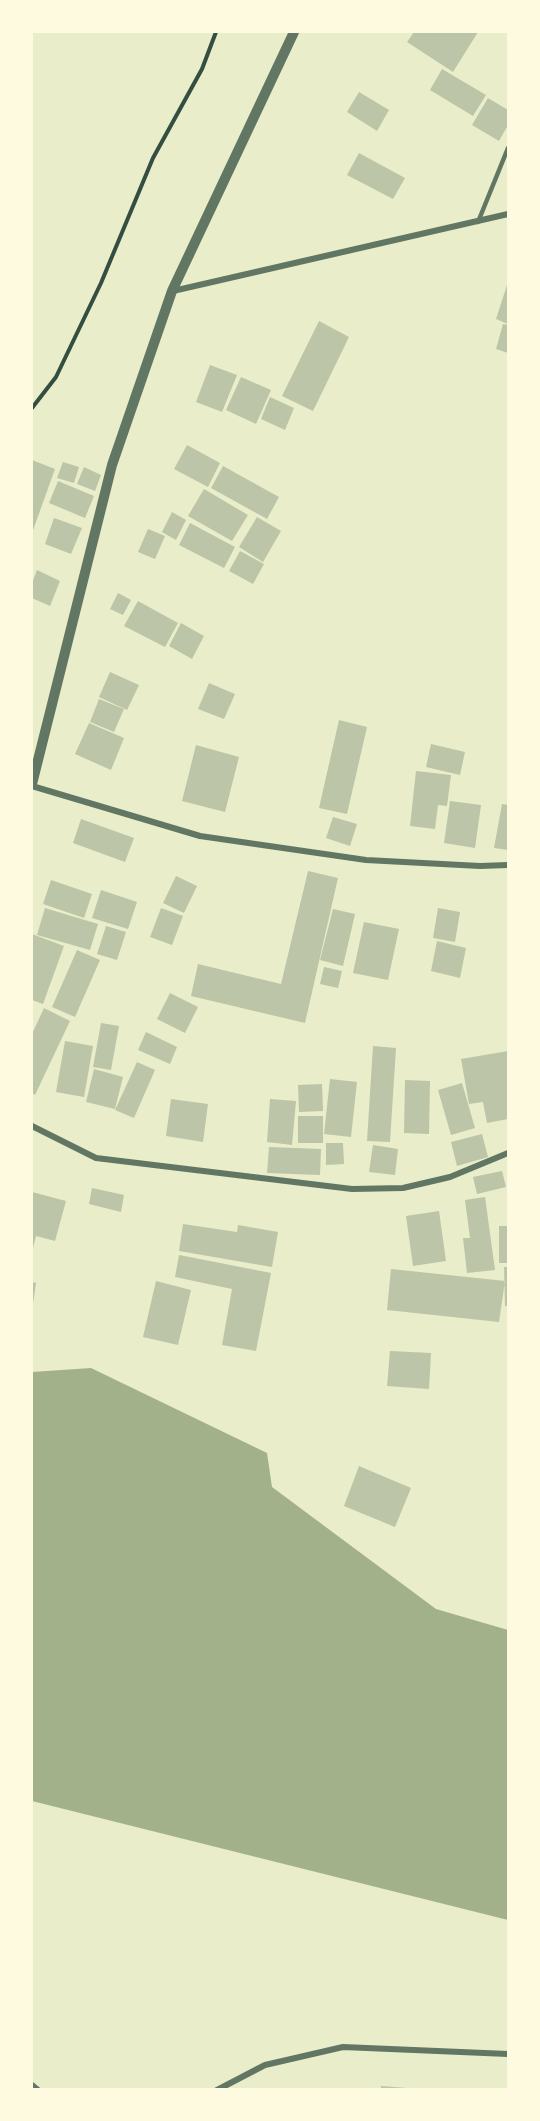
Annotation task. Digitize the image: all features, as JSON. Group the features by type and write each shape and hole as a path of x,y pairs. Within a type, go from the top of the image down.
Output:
{"street":[{"path":"294,32 172,291 112,465 32,785 200,836 366,860 480,866 508,865"},
{"path":"172,291 508,214"},
{"path":"32,1126 96,1158 352,1189 403,1188 450,1177 508,1154"},
{"path":"217,2090 265,2066 343,2048 508,2054"},
{"path":"32,2085 38,2090"}],"lane":[{"path":"478,222 508,148"}],"path":[{"path":"32,408 56,377 101,283 153,158 202,69 216,32"}],"shaded area":[{"path":"91,1368 267,1453 272,1487 436,1609 508,1630 508,1920 32,1801 32,1372"}],"building":[{"path":"414,32 478,32 453,72 407,42"},
{"path":"442,69 486,95 473,116 430,90"},
{"path":"359,92 389,110 377,131 347,112"},
{"path":"488,98 508,110 508,125 499,141 472,125"},
{"path":"359,153 405,178 393,199 347,175"},
{"path":"508,282 508,324 496,319"},
{"path":"319,321 349,337 313,411 282,396"},
{"path":"503,324 508,325 508,353 496,349"},
{"path":"210,365 237,375 222,412 196,402"},
{"path":"241,377 271,390 256,424 226,410"},
{"path":"270,397 294,408 285,430 261,419"},
{"path":"187,445 220,463 208,487 174,469"},
{"path":"32,460 55,469 32,533"},
{"path":"63,462 79,467 74,483 57,478"},
{"path":"223,466 279,497 267,519 211,488"},
{"path":"84,467 101,475 95,491 77,484"},
{"path":"58,481 94,496 85,518 49,503"},
{"path":"204,489 248,515 232,541 188,516"},
{"path":"172,512 186,520 176,540 162,532"},
{"path":"257,517 281,531 263,562 239,547"},
{"path":"54,518 82,528 71,554 45,544"},
{"path":"190,523 235,547 224,568 179,545"},
{"path":"148,529 165,536 155,559 138,552"},
{"path":"240,551 264,564 253,584 229,571"},
{"path":"37,570 60,581 50,606 32,598 32,583"},
{"path":"118,593 131,600 123,615 110,609"},
{"path":"138,601 178,623 165,647 124,626"},
{"path":"181,623 204,636 192,659 169,646"},
{"path":"110,672 139,685 127,710 99,697"},
{"path":"209,683 235,694 224,719 198,709"},
{"path":"99,699 124,709 114,732 90,722"},
{"path":"339,720 367,727 347,814 319,808"},
{"path":"89,723 124,738 111,770 75,754"},
{"path":"431,744 465,752 460,775 426,767"},
{"path":"196,745 239,757 225,812 182,801"},
{"path":"416,771 451,775 447,806 438,805 435,829 410,826"},
{"path":"450,801 481,805 475,848 444,843"},
{"path":"502,804 508,805 508,850 494,848"},
{"path":"333,817 357,824 350,846 326,838"},
{"path":"81,819 134,838 125,862 73,843"},
{"path":"308,871 338,878 305,1023 191,996 198,964 281,984"},
{"path":"176,876 197,886 184,913 163,903"},
{"path":"51,880 92,894 84,918 43,904"},
{"path":"101,890 137,902 128,929 92,918"},
{"path":"45,908 98,924 90,950 37,935"},
{"path":"161,908 183,916 172,945 150,937"},
{"path":"438,908 460,912 455,942 433,938"},
{"path":"333,909 355,914 343,966 320,960"},
{"path":"364,922 399,929 388,980 353,973"},
{"path":"106,926 126,932 117,960 97,954"},
{"path":"32,934 64,946 43,1004 32,1000"},
{"path":"437,941 466,948 460,978 431,971"},
{"path":"77,950 100,960 75,1017 52,1007"},
{"path":"324,967 342,971 338,988 320,984"},
{"path":"170,993 198,1007 185,1033 157,1019"},
{"path":"44,1008 70,1021 35,1095 32,1093 32,1034"},
{"path":"101,1023 119,1026 111,1070 93,1067"},
{"path":"146,1032 177,1047 170,1064 138,1050"},
{"path":"65,1041 93,1046 84,1097 56,1092"},
{"path":"373,1046 396,1048 390,1142 367,1141"},
{"path":"508,1051 508,1119 487,1123 483,1102 469,1104 461,1059"},
{"path":"137,1062 155,1070 134,1118 115,1110"},
{"path":"94,1069 123,1077 115,1109 86,1102"},
{"path":"330,1079 357,1082 351,1137 324,1134"},
{"path":"405,1080 430,1081 429,1134 404,1133"},
{"path":"462,1083 475,1128 451,1135 438,1090"},
{"path":"322,1084 323,1111 299,1112 298,1085"},
{"path":"171,1099 208,1104 203,1142 166,1136"},
{"path":"270,1099 296,1101 292,1145 267,1142"},
{"path":"298,1116 323,1116 323,1143 298,1143"},
{"path":"482,1134 488,1157 457,1166 451,1142"},
{"path":"326,1143 343,1143 344,1164 326,1165"},
{"path":"373,1145 398,1149 395,1175 369,1172"},
{"path":"269,1147 321,1149 320,1175 267,1173"},
{"path":"502,1171 506,1187 477,1194 473,1177"},
{"path":"92,1188 124,1195 121,1212 89,1204"},
{"path":"32,1192 66,1201 55,1241 36,1236 32,1252"},
{"path":"485,1197 495,1270 467,1273 463,1238 470,1238 465,1200"},
{"path":"439,1211 446,1261 413,1266 406,1216"},
{"path":"183,1224 237,1232 238,1225 278,1232 272,1267 179,1251"},
{"path":"499,1226 508,1226 508,1263 499,1263"},
{"path":"179,1255 271,1273 256,1351 222,1345 232,1289 175,1277"},
{"path":"504,1267 508,1267 508,1306 505,1306"},
{"path":"391,1269 505,1281 499,1322 387,1310"},
{"path":"156,1281 191,1290 178,1345 143,1337"},
{"path":"32,1282 36,1283 33,1304 32,1304"},
{"path":"390,1351 431,1353 429,1389 387,1386"},
{"path":"359,1466 411,1488 395,1527 344,1506"},
{"path":"381,2086 407,2088 407,2090 381,2090"}]}
